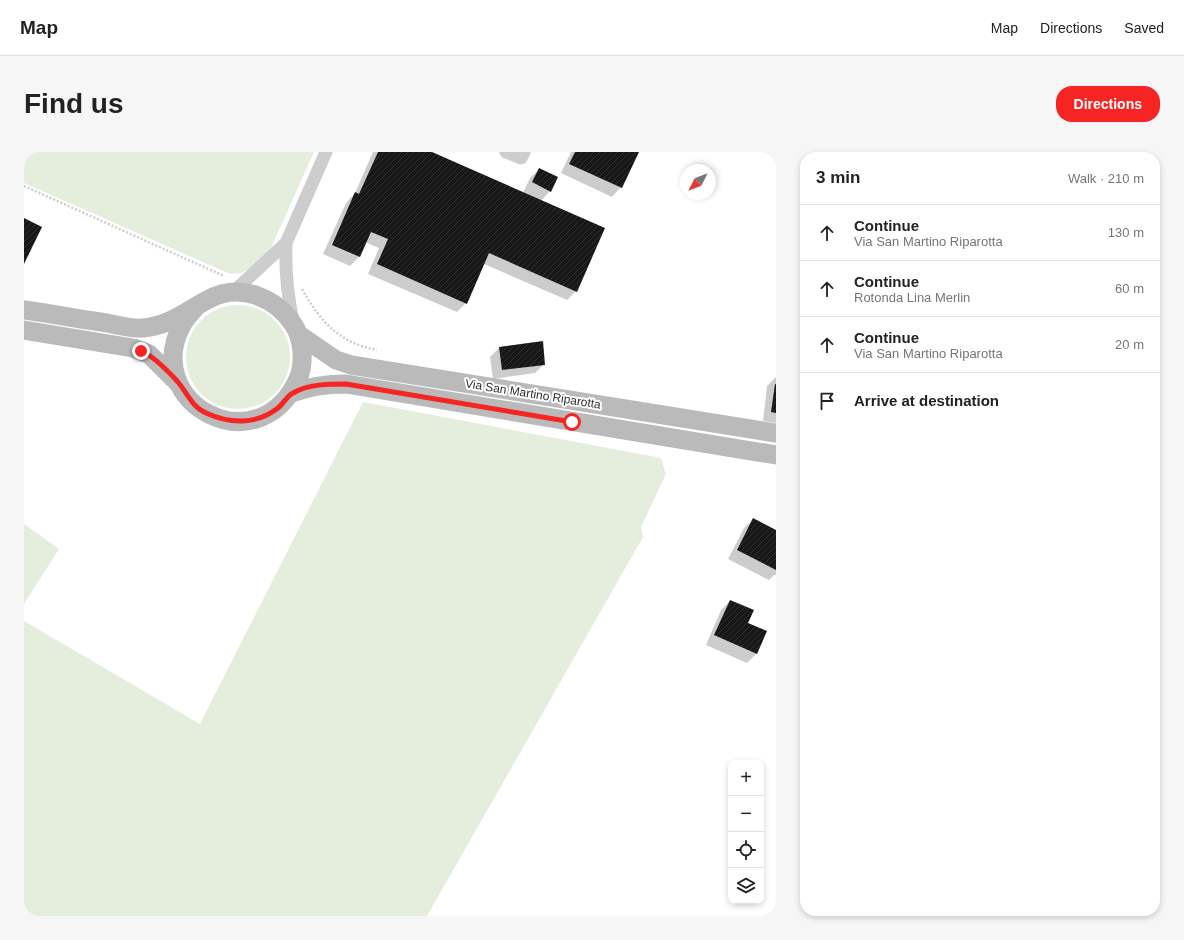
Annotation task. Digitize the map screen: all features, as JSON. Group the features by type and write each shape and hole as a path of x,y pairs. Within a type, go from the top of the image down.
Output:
{"street":[{"path":"24,330 133,348 149,354 178,382 188,399 204,412 222,420 242,422 261,418 278,408 292,393 300,375 302,354 287,296 285,273 286,243 326,152"},
{"path":"506,152 521,158 524,152"},
{"path":"24,310 141,328 165,324 195,308 232,284 286,243"},
{"path":"232,284 250,294 267,300 282,310 296,329"},
{"path":"178,382 173,363 174,343 182,324 195,308"},
{"name":"Via San Martino Riparotta","path":"296,329 336,360 351,365 776,433"},
{"name":"Via San Martino Riparotta","path":"292,393 304,388 328,384 346,384 776,455"}],"path":[{"path":"24,186 225,276 232,284"},
{"path":"300,282 313,307 327,326 360,347 382,352"}],"green space":[{"path":"24,152 314,152 271,248 251,268 241,273 230,274 24,183"},
{"path":"238,305 258,309 275,320 286,337 290,357 286,377 275,394 258,405 238,409 218,405 201,394 190,377 186,357 190,337 201,320 218,309"},
{"path":"363,402 661,458 666,474 641,527 643,537 427,916 27,916 24,914 24,621 200,724"},
{"path":"24,524 59,549 24,604"}],"building":[{"path":"378,152 432,152 605,228 577,292 489,253 467,304 377,264 388,239 371,232 360,257 332,245 355,192 359,194"},
{"path":"575,152 639,152 622,188 569,164"},
{"path":"539,168 558,177 551,192 532,182"},
{"path":"24,218 42,227 24,264"},
{"path":"543,341 545,365 502,370 499,347"},
{"path":"776,384 776,413 771,412"},
{"path":"753,518 776,530 776,570 737,550"},
{"path":"730,600 754,610 748,623 767,631 757,654 714,635"}],"route":[{"path":"141,351 149,354 178,382 188,399 204,412 222,420 242,422 261,418 278,408 292,393 304,388 328,384 346,384 572,422"}]}
